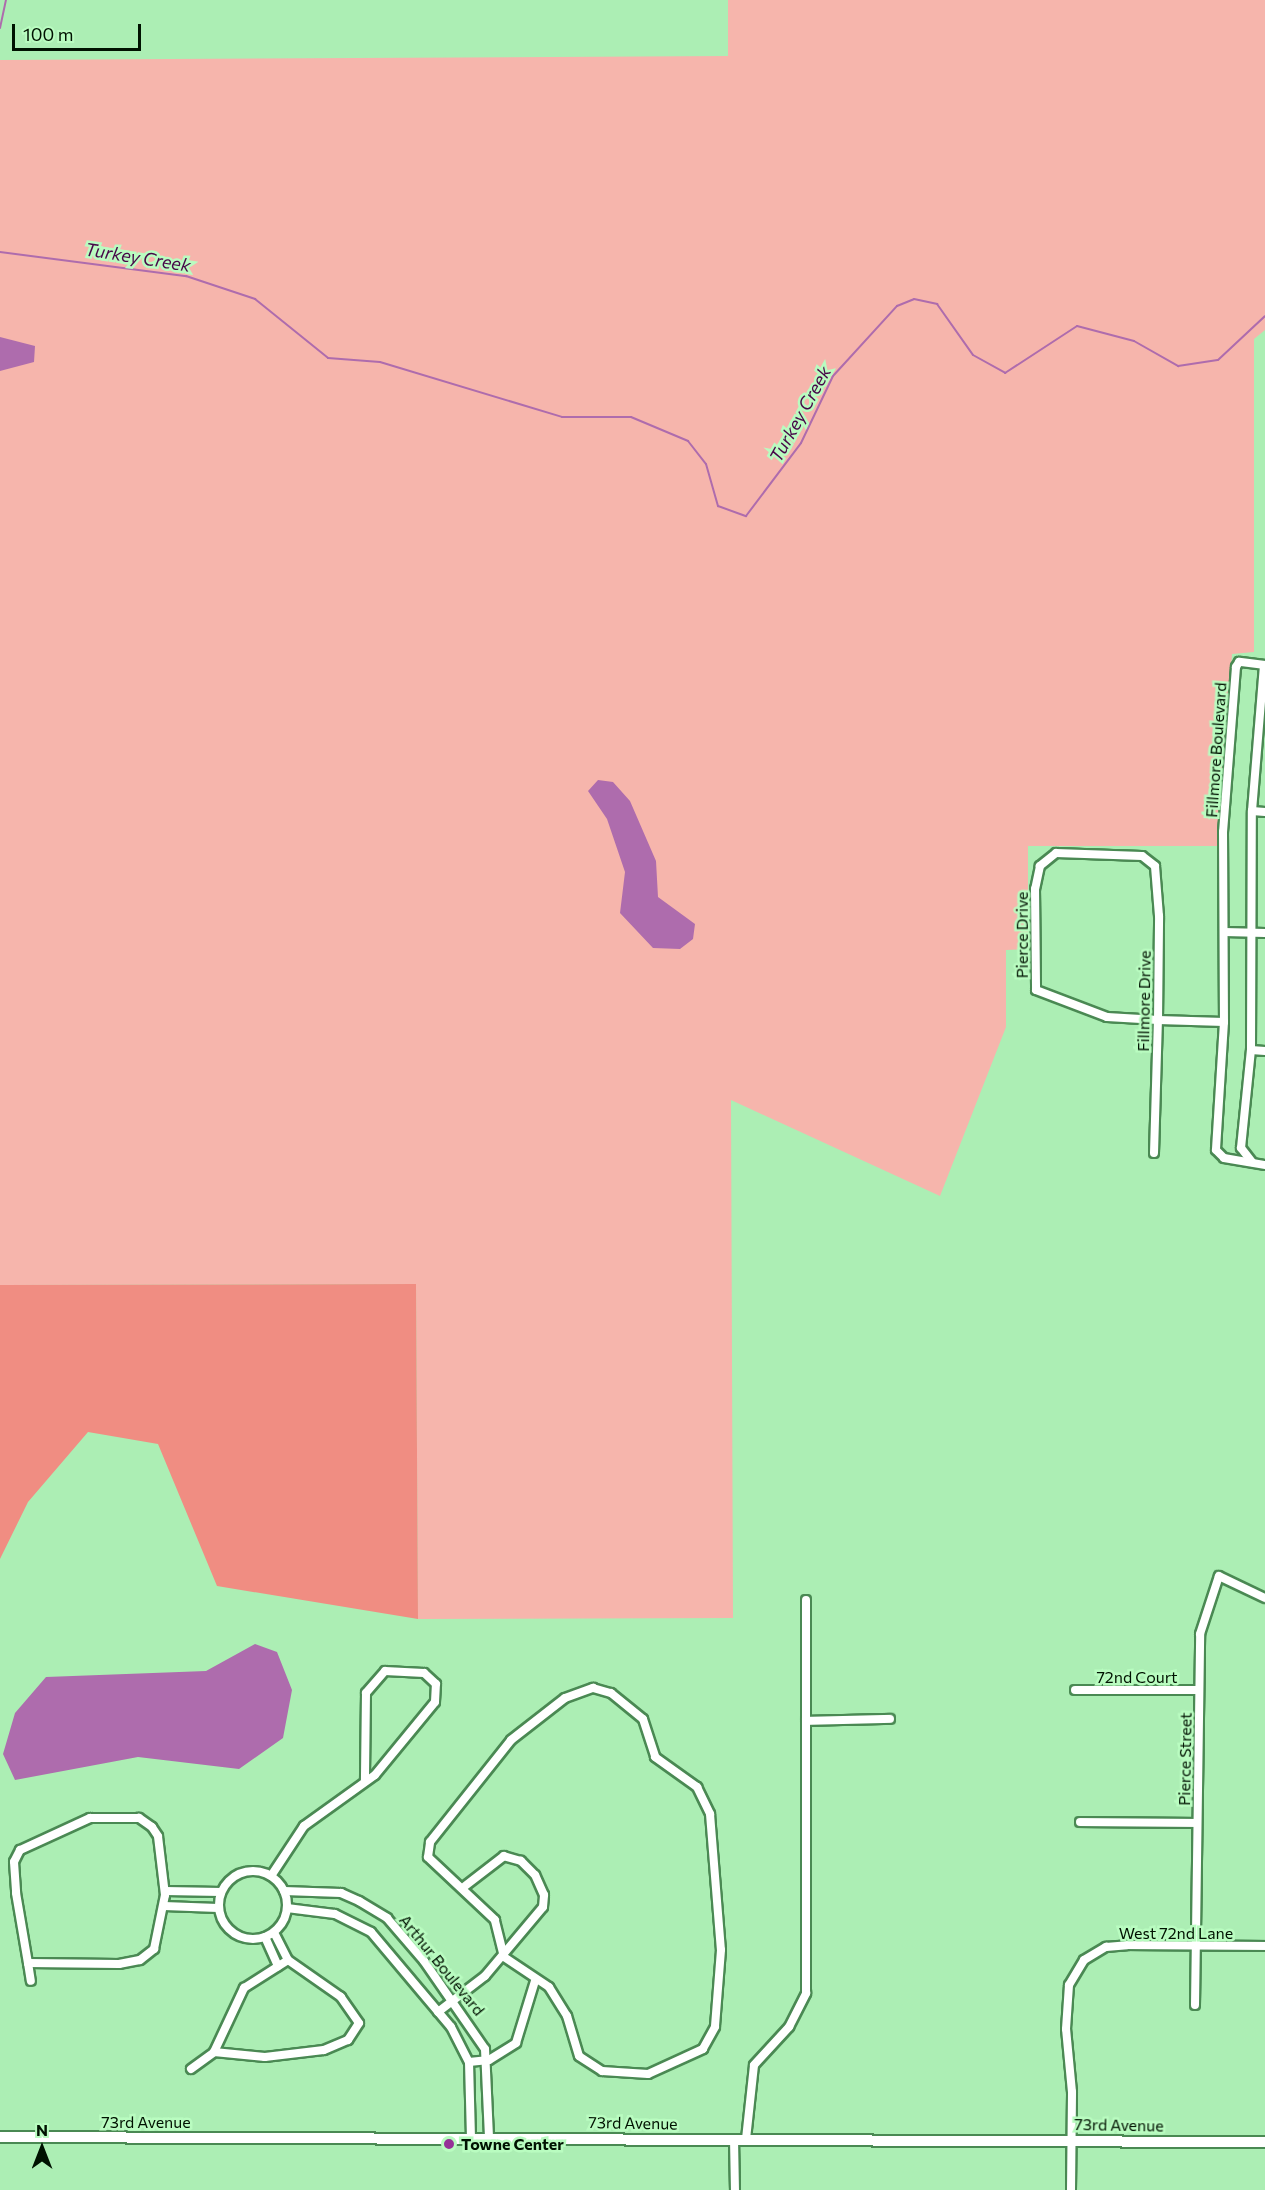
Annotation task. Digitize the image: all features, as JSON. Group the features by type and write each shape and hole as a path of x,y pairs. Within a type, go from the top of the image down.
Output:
{"street":[{"name":"Fillmore Boulevard","path":"1239,662 1264,665 1252,811 1251,1050 1241,1148 1252,1162 1224,1158 1216,1150 1224,1022 1223,832 1236,667 1239,662"},
{"path":"1252,811 1265,812"},
{"name":"Pierce Drive","path":"1142,856 1056,853 1040,866 1033,979 1036,990 1107,1017 1224,1022"},
{"name":"Fillmore Drive","path":"1142,856 1155,866 1159,881 1154,1154"},
{"path":"1224,932 1265,933"},
{"path":"1251,1050 1265,1051"},
{"path":"1252,1162 1265,1165"},
{"name":"Pierce Street","path":"1196,2005 1200,1634 1219,1576 1265,1598"},
{"path":"735,2190 740,2139 754,2065 789,2026 806,1993 806,1600"},
{"path":"271,1876 304,1826 364,1781 435,1702 436,1684 424,1673 386,1671 366,1693 364,1781"},
{"path":"593,1688 628,1704 643,1719 655,1757 697,1787 710,1814 721,1950 715,2026 703,2049 648,2074 602,2071 579,2056 567,2016 549,1987 535,1981 504,1957 495,1920 465,1886 428,1857 430,1842 511,1740 565,1698 593,1688"},
{"name":"72nd Court","path":"1075,1690 1199,1690"},
{"path":"806,1721 890,1719"},
{"path":"28,1963 140,1960 154,1949 164,1906 165,1891 158,1836 139,1818 90,1818 36,1840 20,1850 14,1862 28,1963 31,1981"},
{"path":"1080,1822 1197,1823"},
{"path":"438,2012 504,1957 543,1907 544,1895 535,1875 521,1861 504,1856 465,1886"},
{"path":"242,1872 271,1876 284,1891 287,1908 273,1933 265,1937 234,1934 218,1908 222,1892 242,1872"},
{"path":"165,1891 222,1892"},
{"name":"Arthur Boulevard","path":"284,1891 341,1893 387,1918 454,1999 489,2060 489,2136"},
{"path":"164,1906 218,1908"},
{"name":"Arthur Boulevard","path":"287,1908 335,1914 371,1932 438,2012 469,2062"},
{"path":"213,2052 296,2055 348,2040 359,2023 354,2009 288,1960 273,1933"},
{"path":"265,1937 278,1966"},
{"name":"West 72nd Lane","path":"1072,2139 1066,2029 1070,1985 1084,1960 1106,1947 1265,1946"},
{"path":"191,2069 213,2052 244,1988 288,1960"},
{"path":"471,2136 469,2062 489,2060 516,2043 535,1981"},
{"name":"73rd Avenue","path":"0,2137 489,2136 1265,2142"},
{"path":"1071,2190 1072,2139"}],"shaded area":[{"path":"728,0 1265,0 1265,330 1254,339 1254,652 1232,654 1219,846 1028,846 1028,949 1006,950 1006,1027 940,1196 731,1100 733,1618 418,1619 416,1284 0,1285 0,60 728,56"},
{"path":"0,337 35,346 34,362 0,371"},
{"path":"598,780 613,782 630,801 656,861 658,897 695,924 693,939 680,949 653,948 620,913 625,872 607,819 588,791"},
{"path":"416,1284 418,1619 217,1586 158,1444 88,1432 28,1502 0,1559 0,1285"},
{"path":"255,1644 277,1652 292,1690 283,1738 239,1769 138,1757 15,1780 3,1754 15,1713 46,1677 206,1671"}],"waterway":[{"path":"0,28 6,0"},
{"name":"Turkey Creek","path":"0,252 186,276 255,299 328,358 380,362 562,417 631,417 688,441 706,464 718,506 746,516 801,443 833,376 897,306 914,299 937,304 973,355 1005,373 1077,326 1134,341 1178,366 1218,360 1265,316"}],"place":[{"name":"Towne Center","path":"449,2144"}]}
